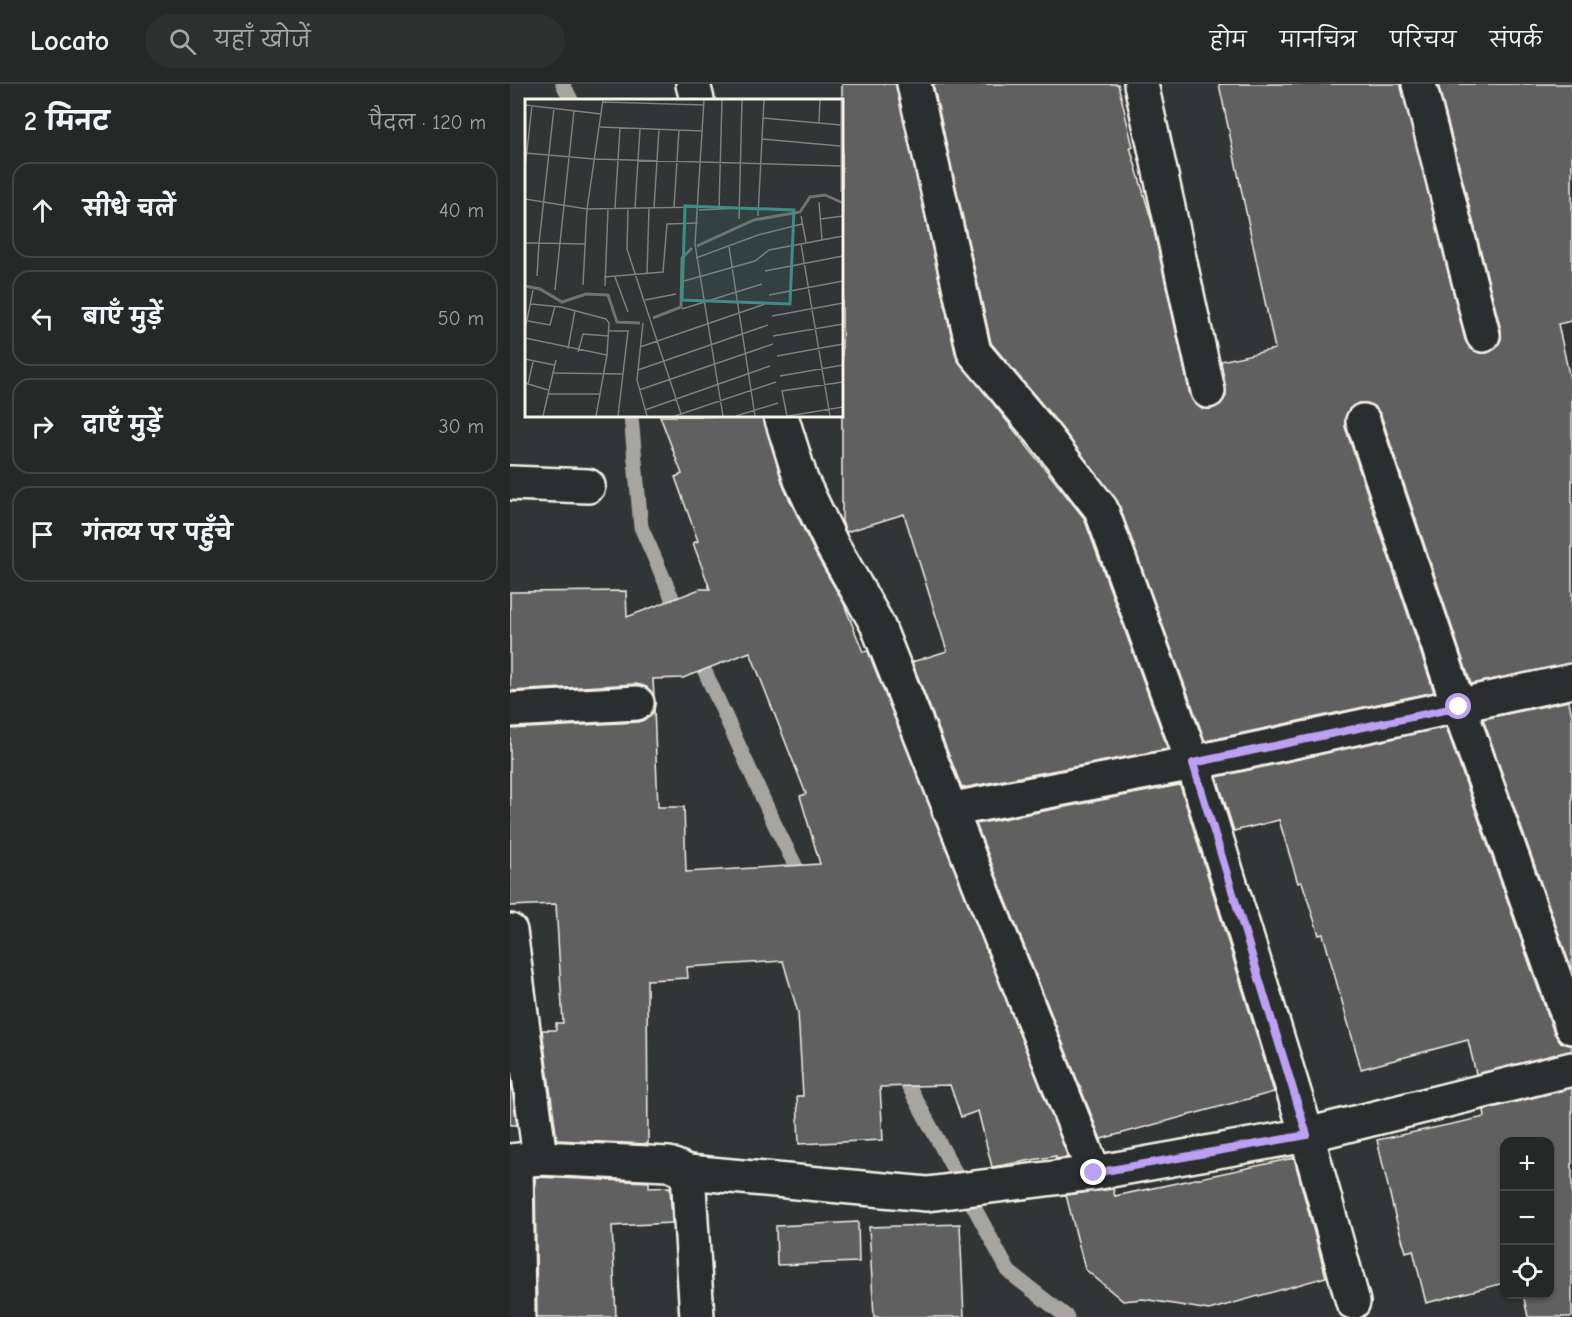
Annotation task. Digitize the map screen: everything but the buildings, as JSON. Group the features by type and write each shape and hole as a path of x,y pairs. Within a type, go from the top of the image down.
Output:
{"street":[{"path":"693,84 697,99"},
{"path":"914,84 974,352 1043,434 1101,509 1193,763 1307,1135 1353,1302"},
{"path":"1141,84 1208,391"},
{"path":"1419,84 1483,335"},
{"path":"781,417 801,480 832,545 877,624 1094,1173"},
{"path":"1363,421 1459,707 1572,1027"},
{"path":"510,483 588,486"},
{"path":"949,810 1193,763 1572,681"},
{"path":"510,710 637,704"},
{"path":"510,931 522,1160 518,1317"},
{"path":"522,1160 669,1164 688,1172 927,1194 1055,1176 1094,1173 1307,1135 1572,1070"},
{"path":"688,1172 697,1317"}],"waterway":[{"path":"563,84 570,99"},
{"path":"631,417 641,527 680,616"},
{"path":"696,652 804,883"},
{"path":"900,1070 1009,1272 1067,1317"}],"route":[{"path":"1094,1173 1307,1135 1193,763 1459,707"}]}
